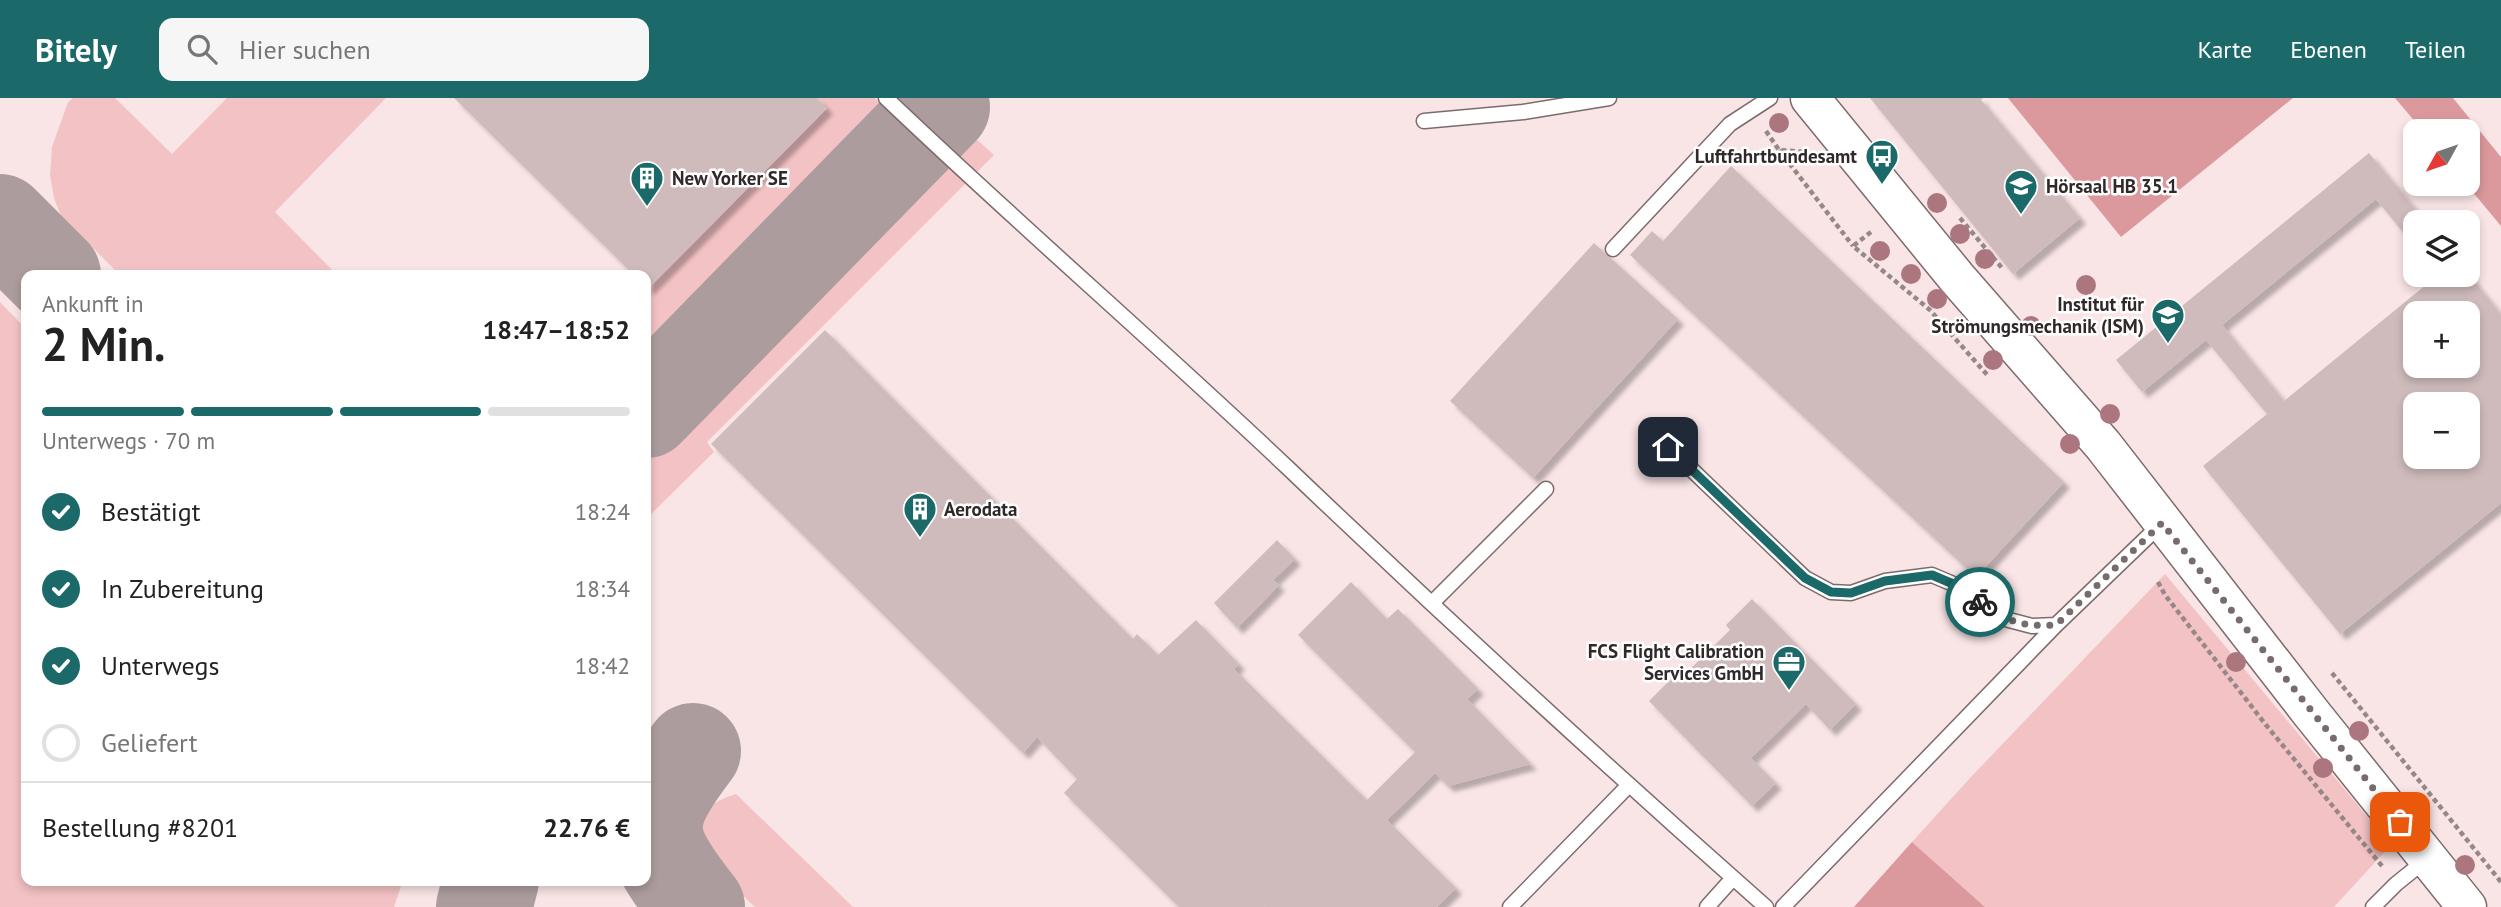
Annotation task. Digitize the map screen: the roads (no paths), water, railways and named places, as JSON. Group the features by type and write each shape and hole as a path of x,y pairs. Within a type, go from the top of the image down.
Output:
{"street":[{"path":"1810,98 1957,278 2072,407 2151,533 2467,907"}],"lane":[{"path":"886,98 1432,604 1766,907"},
{"path":"1424,121 1522,113 1609,98"},
{"path":"1613,249 1730,124 1770,98"},
{"path":"1668,447 1805,578 1831,592 1851,593 1885,581 1932,575 1965,589 2009,620 2032,626 2056,625"},
{"path":"1432,604 1546,489"},
{"path":"1783,907 2056,625 2151,533"},
{"path":"1510,907 1629,785"},
{"path":"2373,907 2428,858"},
{"path":"1707,907 1733,878"}],"place":[{"name":"Luftfahrtbundesamt","path":"1882,186"},
{"name":"New Yorker SE","path":"647,208"},
{"name":"Hörsaal HB 35.1","path":"2021,216"},
{"name":"Institut für Strömungsmechanik (ISM)","path":"2168,345"},
{"name":"Aerodata","path":"920,539"},
{"name":"FCS Flight Calibration Services GmbH","path":"1789,692"}]}
